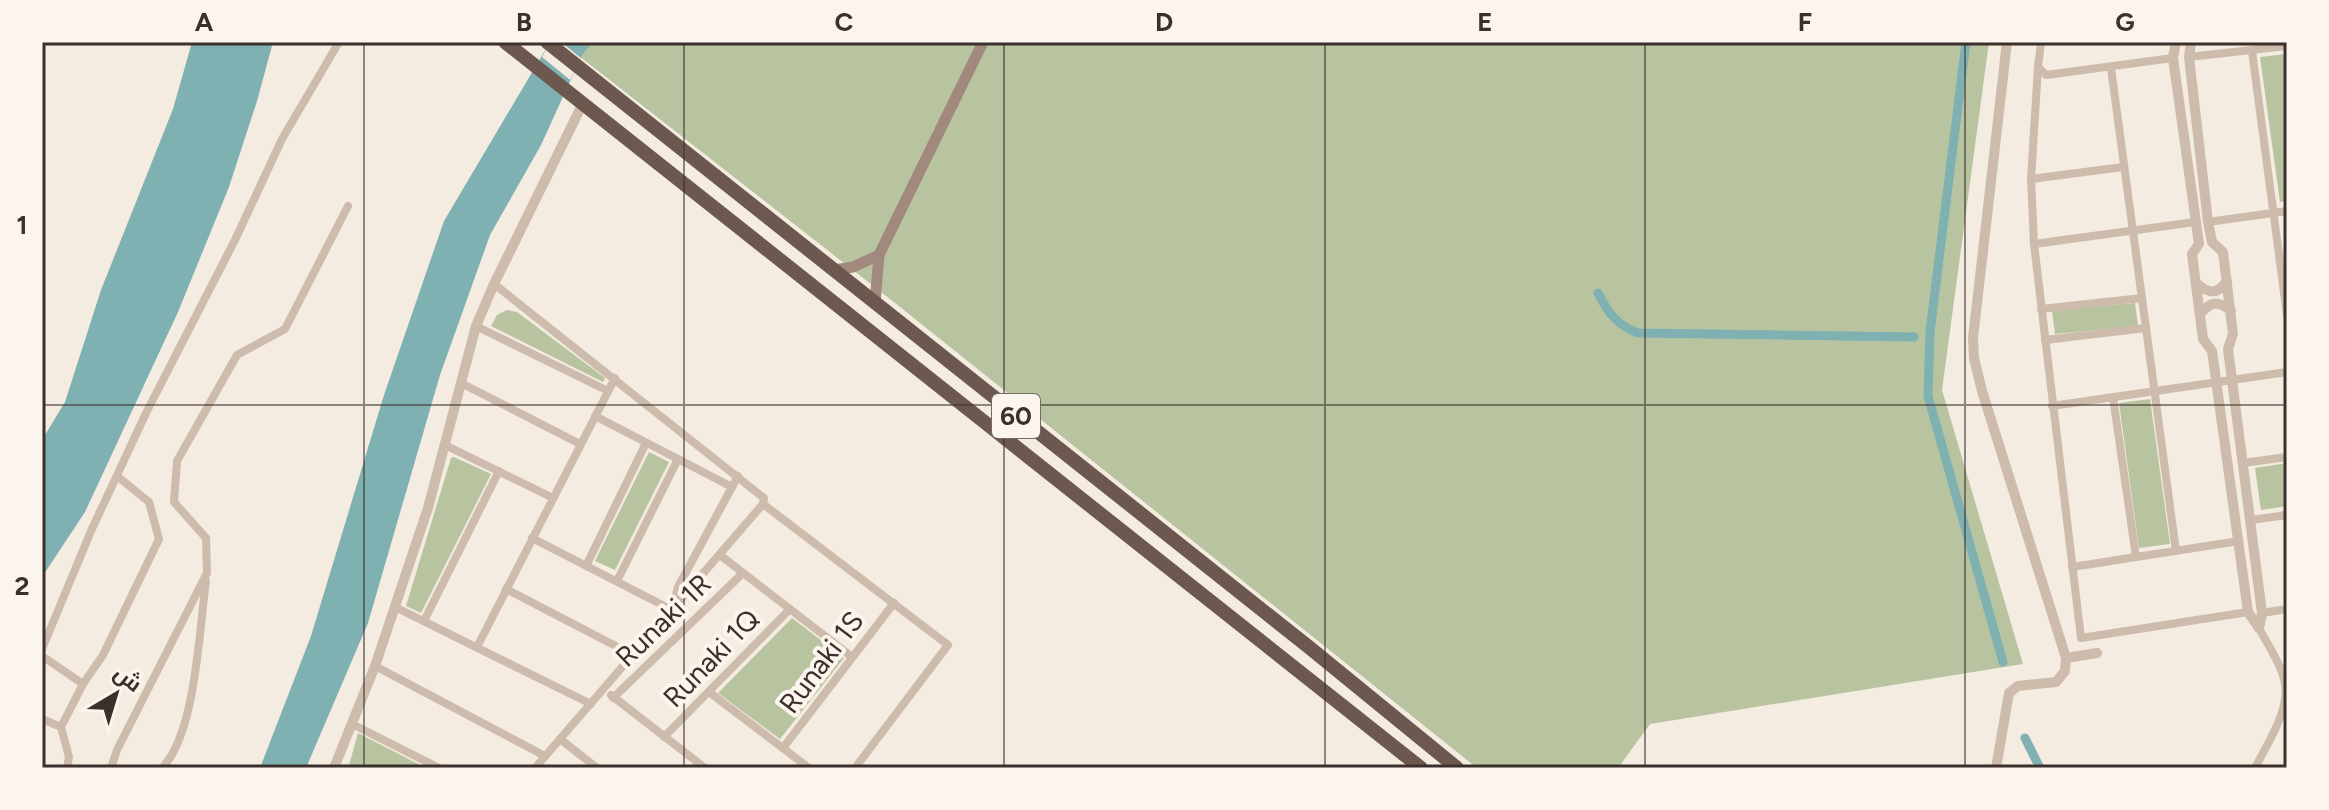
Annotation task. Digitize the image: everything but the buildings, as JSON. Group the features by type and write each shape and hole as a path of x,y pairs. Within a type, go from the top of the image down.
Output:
{"highway":[{"name":"60","path":"505,42 1421,768"},
{"name":"60","path":"547,42 1457,768"},
{"path":"1199,592 1201,579 1213,572"}],"main road":[{"path":"875,303 879,255 983,42"},
{"path":"834,270 862,264 879,255"}],"street":[{"path":"42,649 117,476 282,139 339,42"},
{"path":"1996,768 2009,693 2018,686 2056,682 2065,671 2066,658 1974,358 1973,338 2007,42"},
{"path":"2041,42 2031,179 2034,244 2081,638 2248,612"},
{"path":"2176,42 2173,58 2199,244 2192,254 2203,339 2212,351 2217,382 2248,612 2284,678 2286,692 2283,715 2255,768"},
{"path":"2191,42 2189,57 2208,222 2212,242 2223,252 2231,311 2233,334 2228,349 2262,613 2259,628"},
{"path":"2189,57 2287,46"},
{"path":"2252,51 2287,313"},
{"path":"2038,67 2049,75 2173,58"},
{"path":"2111,68 2176,551"},
{"path":"338,767 428,508 476,326 578,100"},
{"path":"2031,179 2123,167"},
{"path":"162,768 170,760 188,716 207,573 206,538 174,502 177,461 237,355 285,329 348,206"},
{"path":"2208,222 2287,211"},
{"path":"2034,244 2195,222"},
{"path":"2196,283 2213,293 2227,281"},
{"name":"Runaki 1S","path":"494,284 761,494 763,504 948,645 855,768"},
{"path":"2041,309 2142,298"},
{"path":"2200,314 2208,304 2215,302 2231,311"},
{"path":"476,326 608,391"},
{"path":"2045,340 2146,328"},
{"path":"2052,406 2287,372"},
{"path":"477,647 615,378"},
{"path":"461,383 580,444"},
{"path":"2113,397 2136,557"},
{"path":"595,416 732,487"},
{"path":"586,566 646,443"},
{"path":"445,445 553,498"},
{"path":"2243,463 2287,457"},
{"path":"617,581 678,459"},
{"path":"424,621 499,471"},
{"path":"67,768 69,757 61,727 83,684 103,655 159,539 149,502 117,476"},
{"path":"672,610 678,587 738,476"},
{"path":"535,768 763,504"},
{"path":"2251,520 2287,515"},
{"path":"532,538 672,610"},
{"path":"2072,567 2239,541"},
{"path":"720,555 852,657"},
{"path":"111,768 117,750 207,573"},
{"name":"Runaki 1R","path":"613,698 743,573"},
{"path":"506,589 633,655"},
{"name":"Runaki 1S","path":"783,748 894,603"},
{"path":"395,607 591,704"},
{"name":"Runaki 1Q","path":"664,737 790,609"},
{"path":"2262,613 2287,609"},
{"path":"2066,658 2097,653"},
{"path":"42,656 83,684"},
{"path":"375,666 545,756"},
{"path":"603,689 705,768"},
{"path":"709,692 809,768"},
{"path":"42,719 61,727"},
{"path":"352,724 439,768"},
{"path":"560,739 597,768"}],"green space":[{"path":"561,42 1989,42 1942,390 2023,664 1650,724 1618,768 1477,768 890,299"},
{"path":"2286,54 2287,201 2280,202 2260,57"},
{"path":"2135,303 2138,326 2055,334 2052,311"},
{"path":"507,310 517,312 605,378 603,382 491,326 497,315"},
{"path":"2150,399 2170,544 2139,548 2119,403"},
{"path":"649,452 669,462 615,570 595,561"},
{"path":"451,458 491,474 421,613 406,606"},
{"path":"2287,463 2287,506 2261,510 2255,468"},
{"path":"792,618 844,658 780,739 718,693"},
{"path":"358,733 426,768 355,768 349,765"}],"water":[{"path":"192,42 273,42 229,187 178,312 85,512 42,577 42,440 65,402 101,290 173,109"},
{"path":"550,42 593,42 582,55 541,145 490,235 440,375 368,623 306,768 260,768 311,636 384,395 444,221"}],"pier":[{"path":"550,42 561,42 581,58 570,80 542,57"}],"waterway":[{"path":"1966,42 1930,332 1928,396 2003,662"},
{"path":"1598,293 1614,318 1638,333 1914,337"},
{"path":"2025,738 2040,768"}]}
